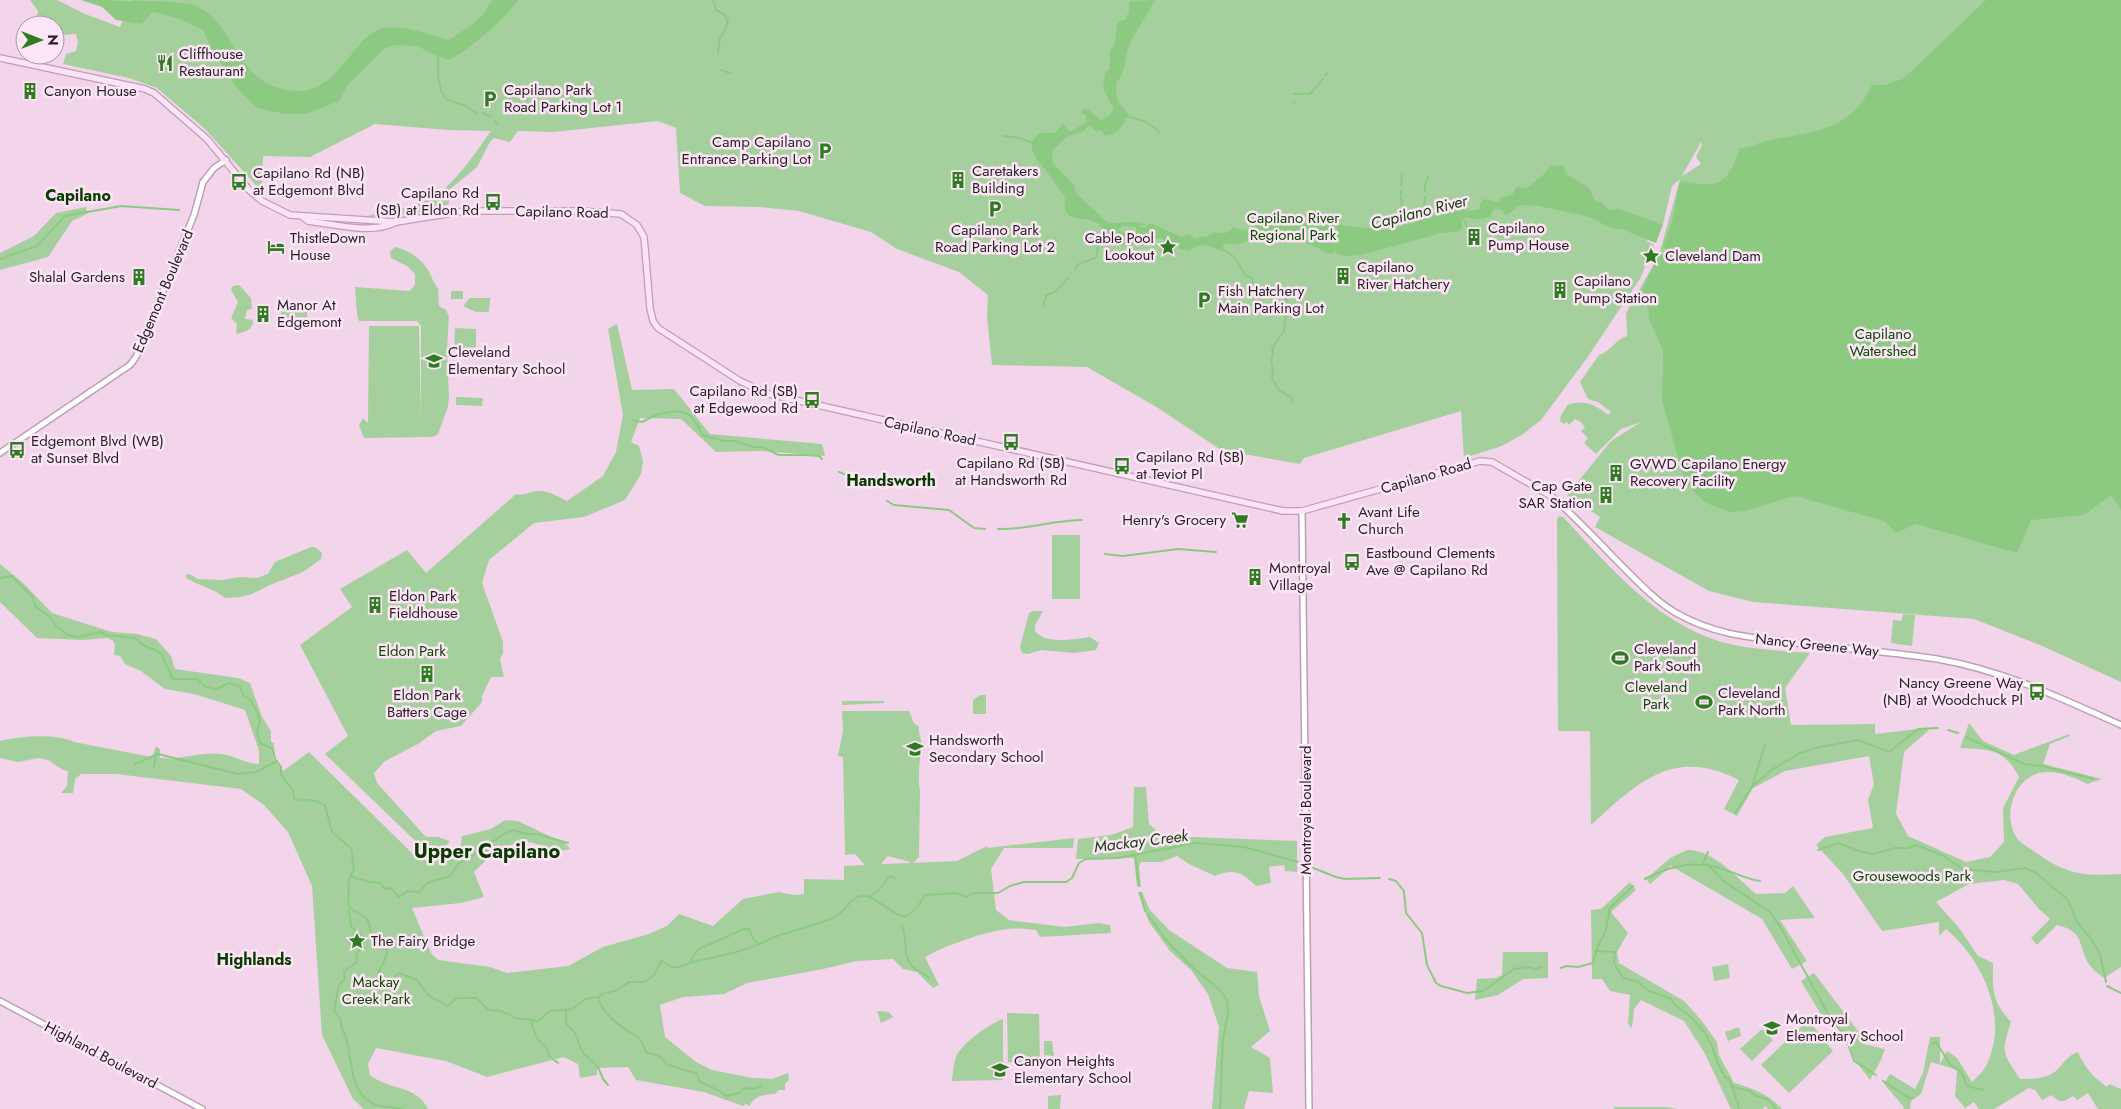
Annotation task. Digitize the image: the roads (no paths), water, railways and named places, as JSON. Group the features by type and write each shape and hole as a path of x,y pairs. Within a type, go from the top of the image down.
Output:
{"main road":[{"name":"Capilano Road","path":"0,58 154,93 207,139 250,191 279,211 304,217 396,222 465,211 581,211 621,214 637,225 644,237 650,308 658,328 754,389 769,394 1283,511 1302,511 1480,461 1492,462 1551,496"},
{"name":"Capilano Road","path":"304,217 308,221 352,227 389,226 396,222"},
{"path":"317,222 323,220 337,222 345,220"},
{"path":"352,227 358,224 365,225 376,220"}],"street":[{"name":"Edgemont Boulevard","path":"0,453 130,365 136,357 194,215 203,182 214,168 226,160"},
{"name":"Nancy Greene Way","path":"1551,496 1654,596 1677,614 1712,630 1738,636 1857,651 1893,653 1970,666 2026,683 2121,725"},
{"name":"Montroyal Boulevard","path":"1302,511 1309,1109"},
{"name":"Highland Boulevard","path":"0,1001 202,1109"}],"waterway":[{"path":"713,0 716,10 724,14 728,20 724,33 720,38 718,53"},
{"path":"438,56 438,76 441,91 446,99 466,106 476,113"},
{"path":"721,70 730,73"},
{"path":"1294,94 1310,94 1323,79"},
{"path":"483,113 491,117"},
{"path":"1126,116 1150,124 1160,134"},
{"path":"495,121 498,124"},
{"path":"1004,136 1020,138 1035,144"},
{"path":"1401,185 1402,175"},
{"path":"1425,192 1428,177"},
{"path":"1401,190 1401,195"},
{"name":"Capilano River","path":"1424,219 1425,197"},
{"name":"Capilano River","path":"1401,198 1405,228"},
{"path":"0,259 37,246 65,216 121,206 179,210"},
{"name":"Capilano River","path":"1462,215 1467,227"},
{"path":"1075,269 1077,265 1095,258 1098,242 1106,230"},
{"path":"1223,250 1234,257 1245,275 1252,278 1253,285"},
{"path":"1043,306 1046,296 1056,291 1068,278"},
{"path":"1286,298 1289,307 1286,312 1284,331 1272,348 1272,379 1280,391 1291,397 1293,401"},
{"path":"632,420 642,422 658,414 679,411 690,415 702,435 724,441 736,441 753,447 762,447 779,455 819,456 822,459"},
{"path":"839,472 855,478"},
{"path":"887,501 894,505 949,510 974,528 985,529"},
{"path":"998,529 1082,520"},
{"path":"1105,554 1123,556 1178,549 1216,552"},
{"name":"Mackay Creek","path":"0,578 12,576 33,597 35,606 50,617 56,626 68,635 78,637 102,632 105,635 135,638 143,645 162,655 173,679 198,679 206,687 216,689 229,683 240,687 243,695 251,700 258,714 260,722 257,731 260,743 273,749 275,759 281,767 281,775 293,790 294,799 315,801 325,805 332,832 351,848 354,868 349,880 348,900 350,908 367,919 372,939 377,946 387,950 378,975 379,984 383,986 399,973 417,980 428,995 447,1006 457,998 476,998 489,1010 501,1011 516,1018 538,1021 550,1011 573,1009 585,999 599,997 602,994 617,990 629,982 644,982 654,975 661,961 671,967 676,967 742,950 835,917 860,896 869,897 900,916 905,917 917,908 925,895 956,893 967,897 974,893 998,893 1010,886 1024,882 1066,882 1072,878 1079,863 1086,859 1118,858 1195,843 1244,847 1298,862 1345,879 1380,878"},
{"path":"1735,813 1752,787 1770,771 1800,753 1815,748 1858,740 1889,752 1918,729 1938,728"},
{"path":"1948,730 1958,733"},
{"path":"1966,737 2024,764 2042,766 2094,779"},
{"path":"1752,787 1765,744"},
{"path":"154,767 156,754"},
{"path":"135,764 158,754 238,774 256,772 277,761"},
{"path":"351,876 369,882 380,883 385,889 391,888 399,897 408,891 419,892 427,883 450,876 459,863 485,849 490,843 513,830 526,834 537,834 568,843"},
{"path":"1818,850 1838,843 1858,851 1873,854 1916,845 1944,856 1962,869 1995,872 2025,868 2036,873 2068,900 2077,922 2092,940 2100,954 2106,982"},
{"path":"1702,865 1708,852"},
{"path":"1135,855 1139,885"},
{"path":"1645,879 1671,868 1700,865 1719,868 1760,881"},
{"path":"1708,865 1725,882 1769,911 1781,928 1828,1014 1846,1038 1854,1061 1876,1075"},
{"path":"870,897 878,891 890,876 895,878"},
{"name":"Mackay Creek","path":"1389,879 1396,881 1404,891 1406,913 1422,933 1427,965 1436,983 1441,986 1467,993 1483,991 1514,969 1541,967"},
{"path":"1596,951 1606,930 1610,908 1633,886"},
{"path":"1140,893 1145,911"},
{"path":"350,908 348,912 350,914 351,926 360,934 361,947 356,955 357,962 344,971 345,979 339,985 334,1011 341,1020 355,1083 359,1090 364,1097 375,1105 402,1109"},
{"path":"1148,915 1167,941 1192,967 1221,991 1227,1000 1228,1013 1223,1040 1220,1109"},
{"path":"902,926 909,962 914,968 929,978"},
{"name":"Mackay Creek","path":"691,961 697,950 744,929 749,929 754,940 759,943"},
{"name":"Mackay Creek","path":"1561,968 1566,966 1578,967 1593,963 1596,951 1615,952 1614,963 1623,978 1638,982 1647,990 1671,999 1705,1033 1725,1077 1729,1079 1740,1109"},
{"path":"2107,986 2121,993"},
{"path":"599,998 602,1008 615,1022 636,1035 646,1052 659,1056 666,1064 697,1074 699,1081 727,1096 741,1092 744,1088 751,1089 762,1086"},
{"path":"566,1011 566,1024 575,1033 583,1053 598,1067 608,1085"},
{"path":"532,1020 532,1026 538,1040 546,1047 549,1056 558,1063"},
{"path":"1932,1044 1936,1042 1950,1064 1962,1073 1967,1086 1984,1090"},
{"path":"1883,1081 1909,1098 1913,1098"},
{"path":"1732,1087 1751,1091 1754,1095 1769,1100 1776,1109"}],"place":[{"name":"Cliffhouse Restaurant","path":"165,63"},
{"name":"Canyon House","path":"30,91"},
{"name":"Capilano Park Road Parking Lot 1","path":"490,99"},
{"name":"Camp Capilano Entrance Parking Lot","path":"825,151"},
{"name":"Caretakers Building","path":"958,180"},
{"name":"Capilano Rd (NB) at Edgemont Blvd","path":"239,182"},
{"name":"Capilano Rd (SB) at Eldon Rd","path":"493,202"},
{"name":"Capilano Park Road Parking Lot 2","path":"995,209"},
{"name":"Capilano Pump House","path":"1474,237"},
{"name":"ThistleDown House","path":"276,247"},
{"name":"Cable Pool Lookout","path":"1168,247"},
{"name":"Cleveland Dam","path":"1651,256"},
{"name":"Capilano River Hatchery","path":"1343,276"},
{"name":"Shalal Gardens","path":"139,277"},
{"name":"Capilano Pump Station","path":"1560,290"},
{"name":"Fish Hatchery Main Parking Lot","path":"1204,300"},
{"name":"Manor At Edgemont","path":"263,314"},
{"name":"Cleveland Elementary School","path":"434,361"},
{"name":"Capilano Rd (SB) at Edgewood Rd","path":"812,400"},
{"name":"Capilano Rd (SB) at Handsworth Rd","path":"1011,442"},
{"name":"Edgemont Blvd (WB) at Sunset Blvd","path":"17,450"},
{"name":"Capilano Rd (SB) at Teviot Pl","path":"1122,466"},
{"name":"GVWD Capilano Energy Recovery Facility","path":"1616,473"},
{"name":"Cap Gate SAR Station","path":"1606,495"},
{"name":"Henry's Grocery","path":"1240,520"},
{"name":"Avant Life Church","path":"1344,521"},
{"name":"Eastbound Clements Ave @ Capilano Rd","path":"1352,562"},
{"name":"Montroyal Village","path":"1255,577"},
{"name":"Eldon Park Fieldhouse","path":"375,605"},
{"name":"Cleveland Park South","path":"1620,658"},
{"name":"Eldon Park Batters Cage","path":"427,674"},
{"name":"Nancy Greene Way (NB) at Woodchuck Pl","path":"2037,692"},
{"name":"Cleveland Park North","path":"1704,702"},
{"name":"Handsworth Secondary School","path":"915,749"},
{"name":"The Fairy Bridge","path":"357,941"},
{"name":"Montroyal Elementary School","path":"1772,1028"},
{"name":"Canyon Heights Elementary School","path":"1000,1070"}],"district":[{"name":"Capilano","path":"78,195"},
{"name":"Handsworth","path":"891,480"},
{"name":"Upper Capilano","path":"487,851"},
{"name":"Highlands","path":"254,959"}],"park label":[{"name":"Capilano River Regional Park","path":"1293,226"},
{"name":"Capilano Watershed","path":"1883,342"},
{"name":"Eldon Park","path":"412,651"},
{"name":"Cleveland Park","path":"1656,696"},
{"name":"Grousewoods Park","path":"1912,876"},
{"name":"Mackay Creek Park","path":"376,990"}]}
